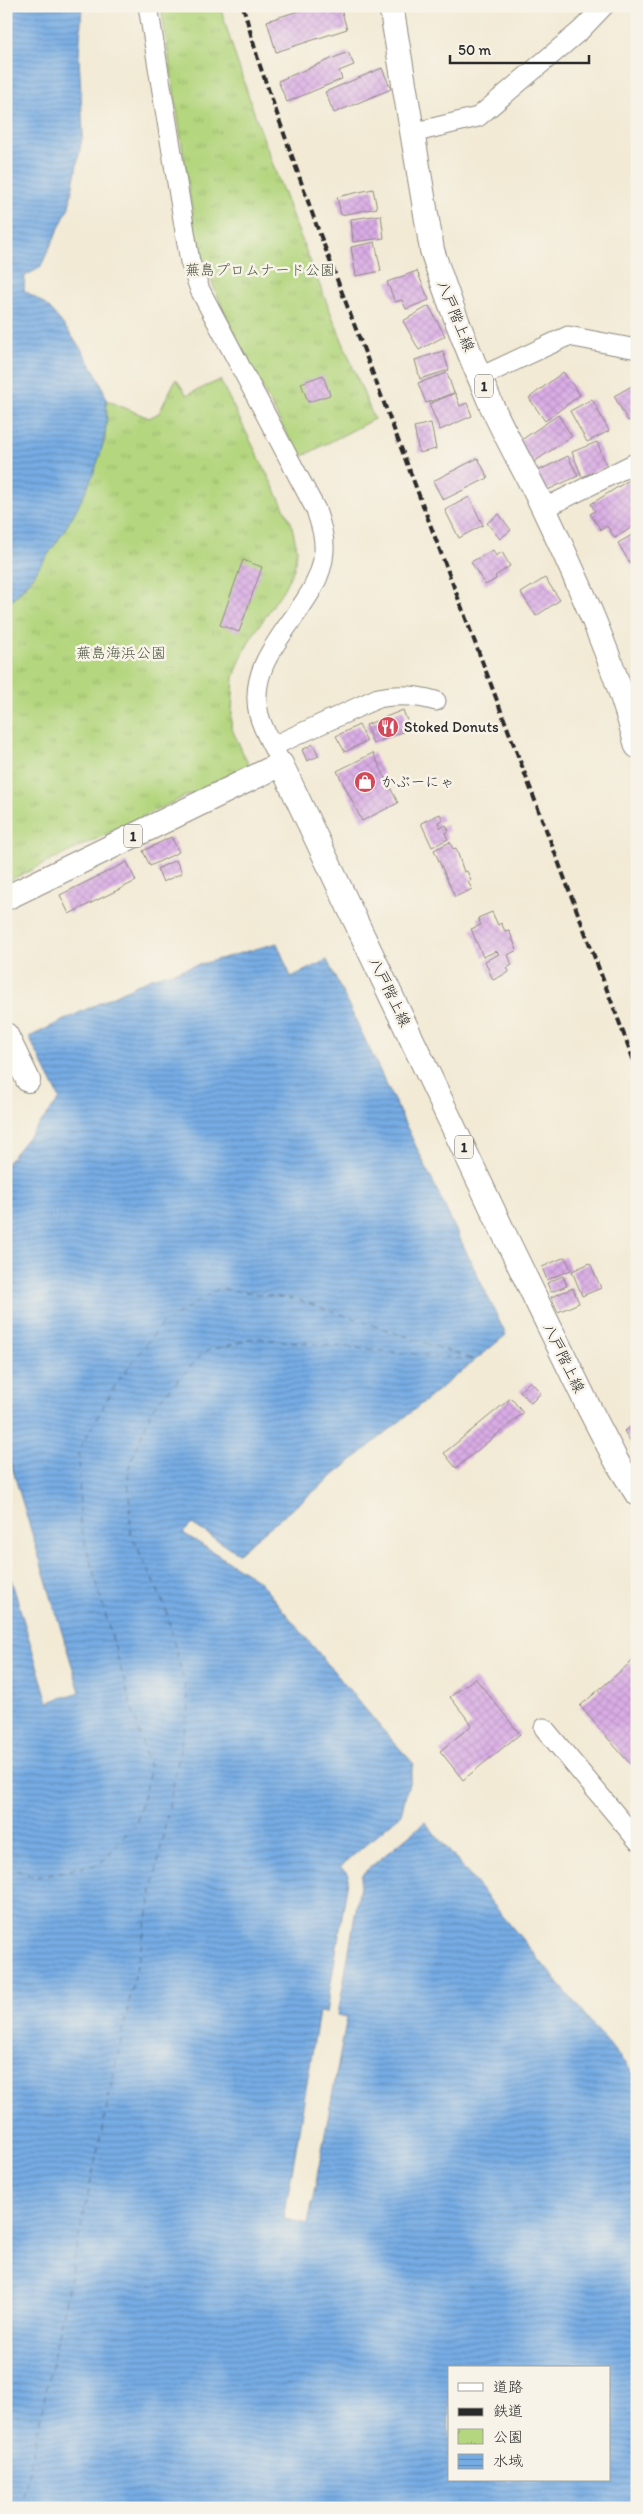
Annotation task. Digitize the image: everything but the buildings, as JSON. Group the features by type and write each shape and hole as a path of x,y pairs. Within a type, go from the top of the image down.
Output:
{"main road":[{"name":"八戸階上線","path":"391,6 432,250 491,402 603,638 625,699 637,746"},
{"name":"1","path":"6,898 277,755"},
{"name":"八戸階上線","path":"277,755 508,1242 587,1404 617,1462 637,1494"},
{"path":"6,1035 28,1080"}],"street":[{"path":"148,6 190,262 200,290 316,510 323,534 324,552 320,572 312,588 278,638 264,663 259,683 259,715 277,755 378,698 397,694 417,696 436,702"},
{"path":"412,133 478,117 581,30 604,6"},
{"path":"480,377 568,336 637,349"},
{"path":"543,509 637,462"},
{"path":"544,1728 637,1840"}],"green space":[{"name":"蕪島プロムナード公園","path":"161,6 220,6 272,163 374,419 299,458 226,315 213,286 203,256 194,225"},
{"name":"蕪島海浜公園","path":"176,379 187,395 220,380 291,522 297,549 294,569 283,590 251,638 234,677 231,727 249,766 6,882 6,607 33,578 105,441 106,400 149,418 159,413"}],"water":[{"path":"6,6 82,6 79,57 83,133 69,207 40,268 25,276 24,290 49,308 74,339 91,365 106,400 106,426 100,454 90,482 76,511 41,565 6,607"},
{"path":"277,943 291,977 327,960 506,1335 238,1553 192,1524 183,1533 258,1580 381,1728 414,1764 401,1814 340,1867 349,1874 326,2013 319,2012 284,2219 308,2224 347,2017 338,2015 362,1874 425,1822 637,2078 637,2508 6,2508 6,1562 48,1702 80,1692 6,1448 6,1164 60,1099 29,1037 151,978"}],"ferry route":[{"path":"6,1866 35,1877 100,1864 137,1821 150,1771 80,1525 79,1450 116,1384 161,1325 219,1288 299,1300 472,1359"},
{"path":"21,2508 144,1933 189,1704 165,1606 131,1534 128,1470 153,1407 204,1352 256,1338 475,1360"}],"railway":[{"path":"243,6 259,63 316,224 637,1069"}],"place":[{"name":"Stoked Donuts","path":"388,727"},
{"name":"かぶーにゃ","path":"365,782"}]}
